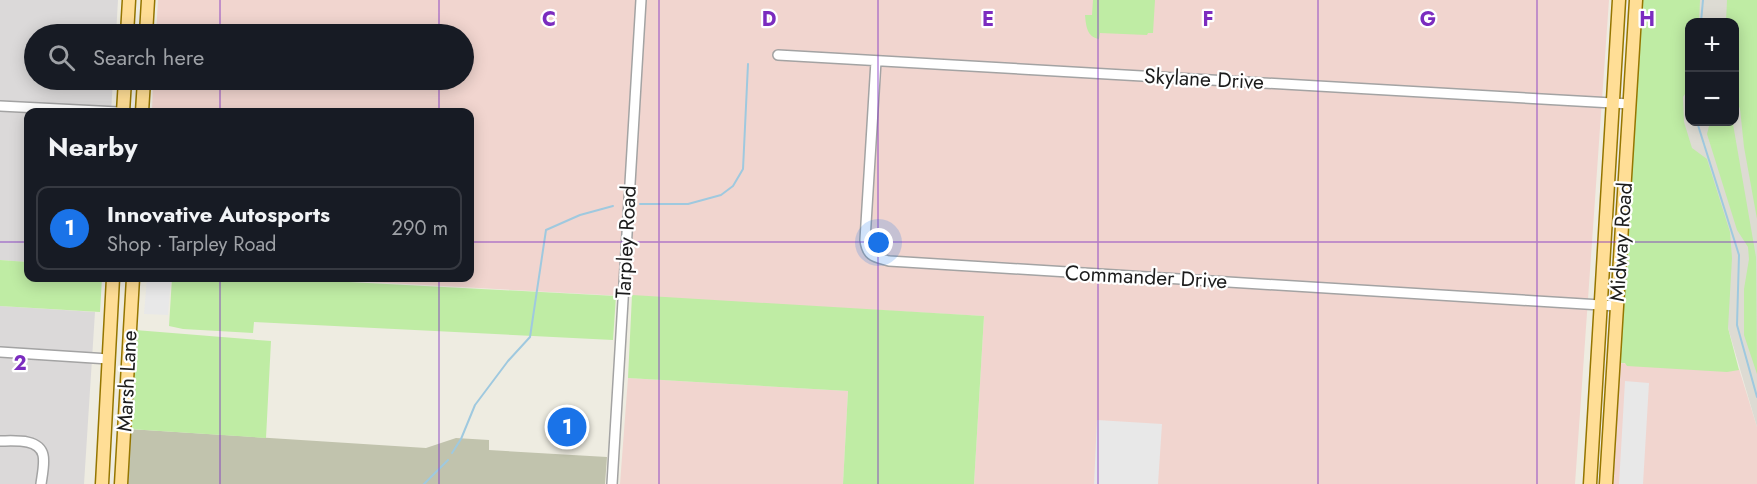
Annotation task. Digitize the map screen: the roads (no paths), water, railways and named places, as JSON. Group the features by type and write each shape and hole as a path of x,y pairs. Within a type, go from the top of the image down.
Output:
{"main road":[{"path":"128,24 129,0"},
{"path":"147,24 148,0"},
{"name":"Midway Road","path":"1590,484 1619,0"},
{"name":"Midway Road","path":"1606,484 1636,0"},
{"path":"123,108 124,90"},
{"path":"142,108 143,90"},
{"name":"Marsh Lane","path":"102,484 113,282"},
{"name":"Marsh Lane","path":"121,484 133,282"}],"street":[{"name":"Tarpley Road","path":"612,484 640,0"},
{"name":"Skylane Drive","path":"778,54 1630,104"},
{"name":"Commander Drive","path":"876,61 865,240 866,250 873,256 889,261 1617,306"},
{"path":"0,106 24,108"},
{"path":"0,352 108,359"},
{"path":"0,441 27,442 37,446 43,454 41,484"}],"waterway":[{"path":"1701,18 1703,0"},
{"path":"640,204 688,204 721,195 733,186 743,169 748,64"},
{"path":"1698,126 1739,255 1737,325 1757,397"},
{"path":"452,453 461,439 475,405 508,361 530,337 546,230 580,215 613,206"},
{"path":"424,484 448,460"}],"place":[{"name":"Innovative Autosports","path":"567,427"}]}
